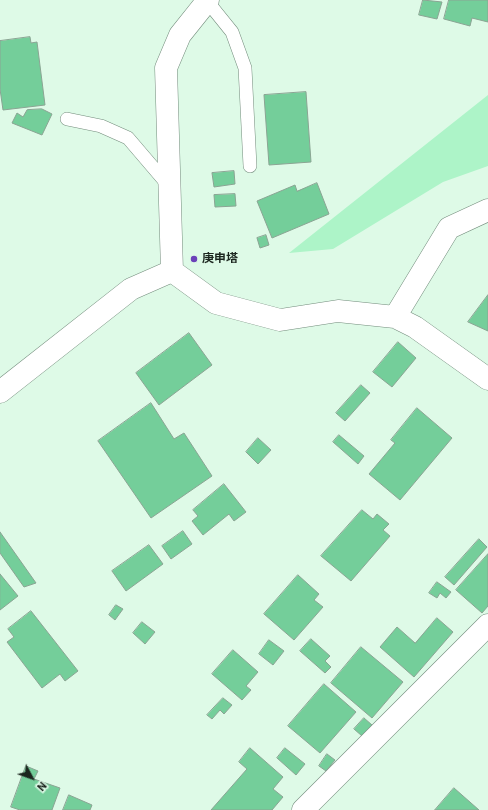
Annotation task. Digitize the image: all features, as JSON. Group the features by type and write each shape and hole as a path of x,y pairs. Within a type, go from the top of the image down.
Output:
{"street":[{"path":"172,271 166,68 180,35 208,0"},
{"path":"395,316 449,228 488,210"},
{"path":"172,271 216,303 280,320 338,311 395,316 415,327 488,379"},
{"path":"0,392 131,289 172,271"},
{"path":"303,810 488,624"}],"lane":[{"path":"208,0 232,32 245,68 250,166"},
{"path":"67,119 101,126 128,138 169,186"}],"green space":[{"path":"488,95 488,166 443,182 333,249 289,253"}],"building":[{"path":"423,0 442,2 437,19 419,15"},
{"path":"449,0 488,0 488,22 472,18 470,26 444,19"},
{"path":"30,37 31,43 37,42 45,105 3,110 0,89 0,41"},
{"path":"306,92 311,162 269,165 264,95"},
{"path":"42,109 52,114 42,135 12,123 17,113 23,117 27,110"},
{"path":"234,171 235,184 214,187 212,173"},
{"path":"317,183 329,214 272,238 257,201 295,185 297,191"},
{"path":"235,194 236,206 215,207 214,195"},
{"path":"266,235 269,245 260,248 257,238"},
{"path":"488,295 488,331 468,322"},
{"path":"189,333 212,365 159,405 136,373"},
{"path":"398,342 416,358 392,387 373,372"},
{"path":"361,385 370,393 345,421 336,413"},
{"path":"151,403 174,439 184,433 212,476 151,518 98,441"},
{"path":"417,408 452,438 400,500 369,474 395,443 391,440"},
{"path":"339,435 364,456 358,464 333,442"},
{"path":"258,438 271,450 258,464 246,452"},
{"path":"224,484 246,512 234,521 229,514 203,535 192,521 198,516 193,510"},
{"path":"362,510 373,519 377,514 389,524 383,530 390,536 351,581 321,556"},
{"path":"183,531 192,544 171,559 162,546"},
{"path":"0,532 36,583 24,587 0,553"},
{"path":"479,539 487,547 454,585 445,577"},
{"path":"149,545 163,564 126,591 112,571"},
{"path":"488,554 488,606 482,613 456,590"},
{"path":"0,574 18,596 0,610"},
{"path":"298,575 319,594 314,600 323,607 294,640 264,614"},
{"path":"437,582 451,592 446,598 440,593 437,598 429,593"},
{"path":"116,605 123,609 115,620 109,615"},
{"path":"31,611 78,671 65,681 60,674 42,688 7,642 14,637 8,629"},
{"path":"437,618 453,632 414,677 380,647 397,627 415,643"},
{"path":"142,622 155,632 145,644 133,633"},
{"path":"311,639 330,656 325,661 331,667 325,673 300,651"},
{"path":"269,640 284,651 273,665 259,654"},
{"path":"361,647 403,682 372,718 331,683"},
{"path":"233,650 258,672 246,686 251,690 242,700 212,674"},
{"path":"324,684 356,712 320,753 288,726"},
{"path":"223,698 232,705 224,714 220,710 212,719 207,715"},
{"path":"364,718 372,725 362,736 354,729"},
{"path":"250,748 283,777 273,789 283,797 272,810 211,810 247,769 239,762"},
{"path":"285,748 305,764 296,775 277,758"},
{"path":"327,754 335,760 326,771 319,766"},
{"path":"26,766 38,771 34,779 60,788 52,810 20,810 11,807"},
{"path":"454,788 479,810 435,810"},
{"path":"69,795 92,805 90,810 63,810"}],"place":[{"name":"庚申塔","path":"194,259"}]}
